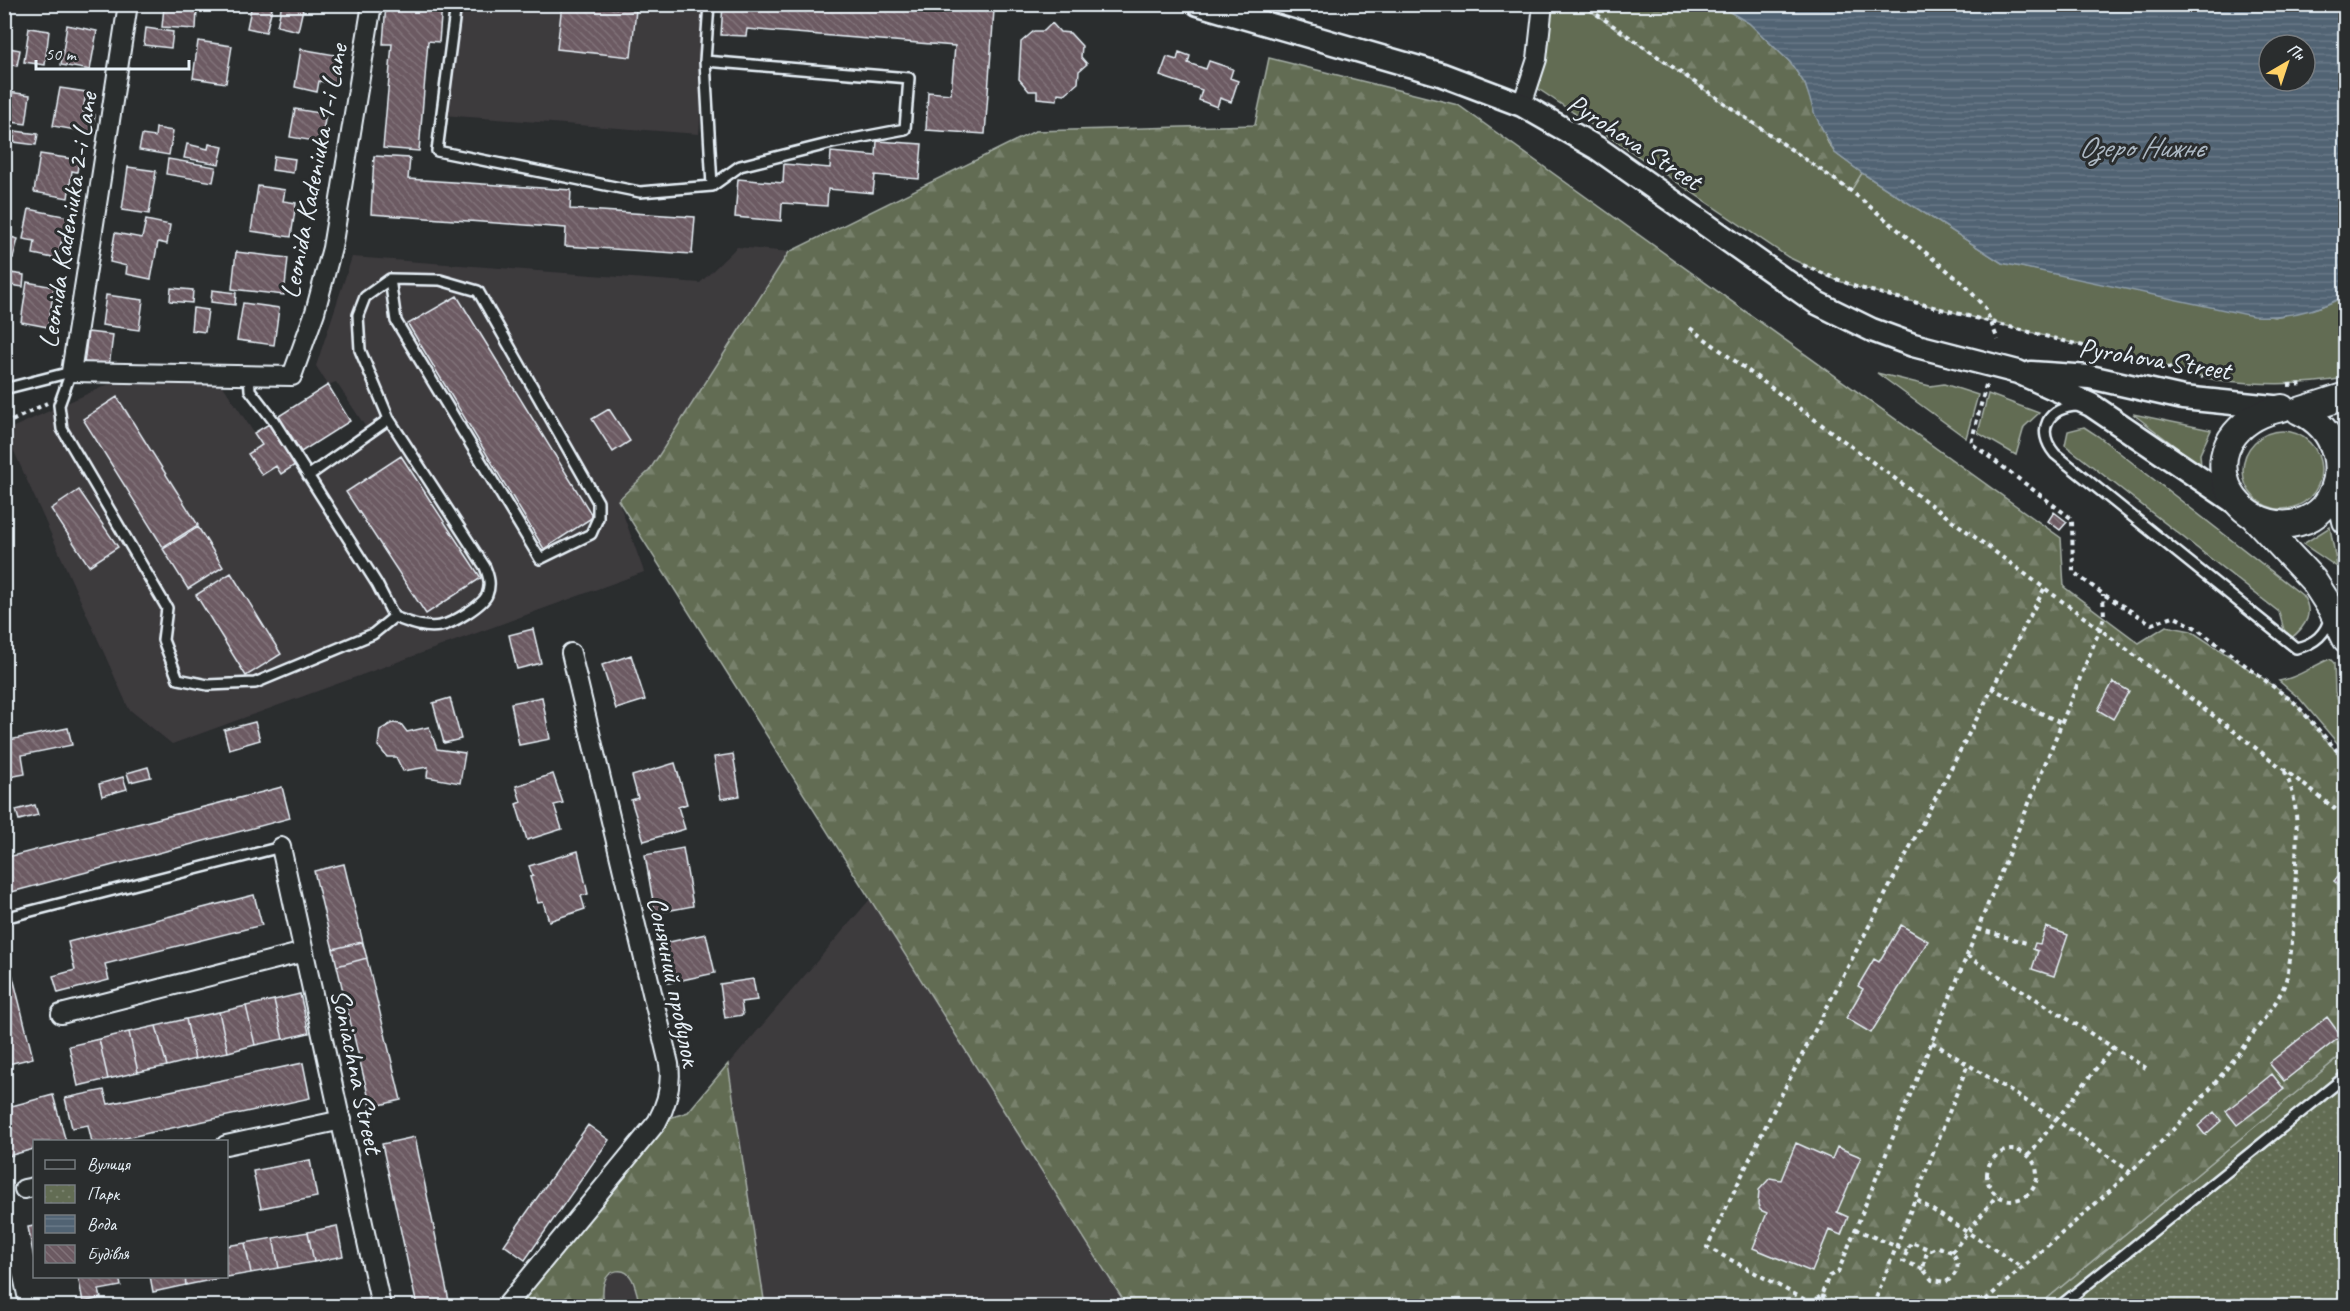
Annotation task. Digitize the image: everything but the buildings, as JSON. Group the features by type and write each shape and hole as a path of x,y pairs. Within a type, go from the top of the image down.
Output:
{"main road":[{"path":"2346,396 2286,401 2261,412 2244,423 2231,439 2224,459 2225,480 2234,501 2255,518 2313,580 2331,608 2346,639"},
{"path":"2286,401 2314,417 2335,442 2340,457 2340,480 2346,521"},
{"path":"2255,518 2267,523 2287,525 2307,519 2324,507 2340,480"}],"street":[{"name":"Leonida Kadeniuka 2-i Lane","path":"71,372 128,4"},
{"name":"Leonida Kadeniuka 1-i Lane","path":"71,372 292,376 315,312 332,248 372,4"},
{"name":"Pyrohova Street","path":"1198,4 1440,74 1522,105 1597,148 1773,273 1844,317 1913,345 2018,372 2091,405 2234,501"},
{"path":"1522,105 1537,59 1543,4"},
{"name":"Pyrohova Street","path":"2018,372 2090,377 2183,398 2286,401"},
{"name":"Сонячний провулок","path":"506,1306 657,1122 667,1101 670,1082 669,1064 571,653"},
{"name":"Soniachna Street","path":"281,847 381,1306"},
{"path":"61,1014 304,952"},
{"path":"228,1145 342,1120"},
{"path":"4,1273 11,1306"}],"lane":[{"path":"456,4 437,151 640,192 712,186 740,166 832,142 905,129 909,78 705,61"},
{"path":"709,4 705,61 712,186"},
{"path":"249,375 250,390 273,420 377,584 394,617 415,625 441,626 465,615 487,597 490,579 485,567 389,419 360,350 358,315 365,297 390,279 440,280 478,291 598,502 598,518 591,534 540,559 396,321 390,279"},
{"path":"4,389 71,372"},
{"path":"71,372 59,405 62,429 167,608 163,640 178,679 208,685 255,683 373,633 394,617"},
{"path":"2091,405 2072,406 2059,410 2051,417 2044,428 2046,443 2055,454 2296,648 2312,644 2322,633 2328,624 2331,608"},
{"path":"308,476 389,419"},
{"path":"4,918 281,847"},
{"path":"2060,1306 2346,1076"}],"path":[{"path":"1582,4 1851,191 1965,285 1985,308 1998,340"},
{"path":"1797,262 1856,287 2205,377"},
{"path":"1690,328 2100,629 2346,817"},
{"path":"2286,401 2308,384"},
{"path":"1986,385 1971,443 2072,519 2073,572 2103,594 2152,624 2173,616 2196,628 2295,703 2346,761"},
{"path":"4,425 63,394"},
{"path":"2044,589 1772,1113 1707,1247 1811,1303 1821,1296 1829,1276 1838,1272 1856,1229 2100,629 2104,617 2103,594"},
{"path":"1991,688 2061,723"},
{"path":"1979,1306 2131,1172 2220,1077 2274,1004 2285,983 2295,881 2297,811 2292,787 2283,767"},
{"path":"1978,929 2030,944"},
{"path":"1967,957 2146,1068"},
{"path":"1932,1042 2055,1119 2131,1172"},
{"path":"2028,1156 2113,1047"},
{"path":"1873,1306 1917,1200 1968,1064"},
{"path":"2013,1150 2028,1156 2036,1168 2037,1176 2032,1191 2019,1199 2004,1199 1997,1195 1992,1189 1987,1174 1993,1160 1998,1155 2013,1150"},
{"path":"1952,1252 1997,1195"},
{"path":"1917,1200 2022,1267"},
{"path":"1856,1229 1907,1251"},
{"path":"1923,1269 1926,1255 1938,1247 1952,1252 1958,1264 1957,1272 1946,1282 1932,1280 1923,1269 1903,1261 1911,1242 1931,1250"},
{"path":"1821,1296 1845,1306"}],"shaded area":[{"path":"456,5 709,5 699,134 442,115"},
{"path":"737,247 789,252 649,471 618,500 644,572 172,744 129,709 5,431 118,380 218,383 225,389 254,433 273,420 300,475 365,426 336,382 328,385 316,366 352,257 700,283"},
{"path":"871,898 1127,1306 506,1306 657,1122 688,1112"}],"green space":[{"path":"1543,5 1582,5 1850,190 1862,173 2002,263 2274,317 2320,307 2345,296 2345,378 2280,384 2216,380 1836,280 1788,257 1531,84"},
{"path":"1582,5 1718,5 1749,23 1790,62 1805,84 1828,143 1835,153 1862,173 1851,191"},
{"path":"1269,58 1458,105 2061,538 2064,587 2139,643 2166,626 2191,631 2270,683 2295,703 2345,762 2345,1052 2038,1306 1127,1306 618,500 649,471 789,252 1035,131 1255,125"},
{"path":"1877,373 1930,386 1944,384 1978,395 1966,438"},
{"path":"1988,394 2039,413 2024,427 2016,455 1978,433"},
{"path":"2133,414 2211,430 2200,454 2201,466"},
{"path":"2084,427 2302,595 2308,607 2308,613 2300,629 2290,639 2284,630 2279,612 2065,445 2068,431"},
{"path":"2282,431 2297,434 2314,448 2321,470 2318,485 2304,502 2282,509 2267,506 2250,492 2243,470 2246,455 2260,438"},
{"path":"2330,527 2337,567 2303,544"},
{"path":"2330,659 2334,663 2335,692 2345,721 2345,752 2300,699 2279,681"},
{"path":"2345,1052 2345,1076 2060,1306 2038,1306"},
{"path":"728,1064 765,1306 640,1306 632,1279 625,1272 617,1271 609,1275 604,1283 604,1306 506,1306 657,1122 688,1112"},
{"path":"2345,1076 2345,1306 2060,1306"}],"water":[{"name":"Озеро Нижнє","path":"1718,5 2345,5 2345,296 2323,306 2300,312 2277,316 2253,316 2002,263 1862,173 1835,153 1815,115 1805,84 1790,62 1749,23"}]}
